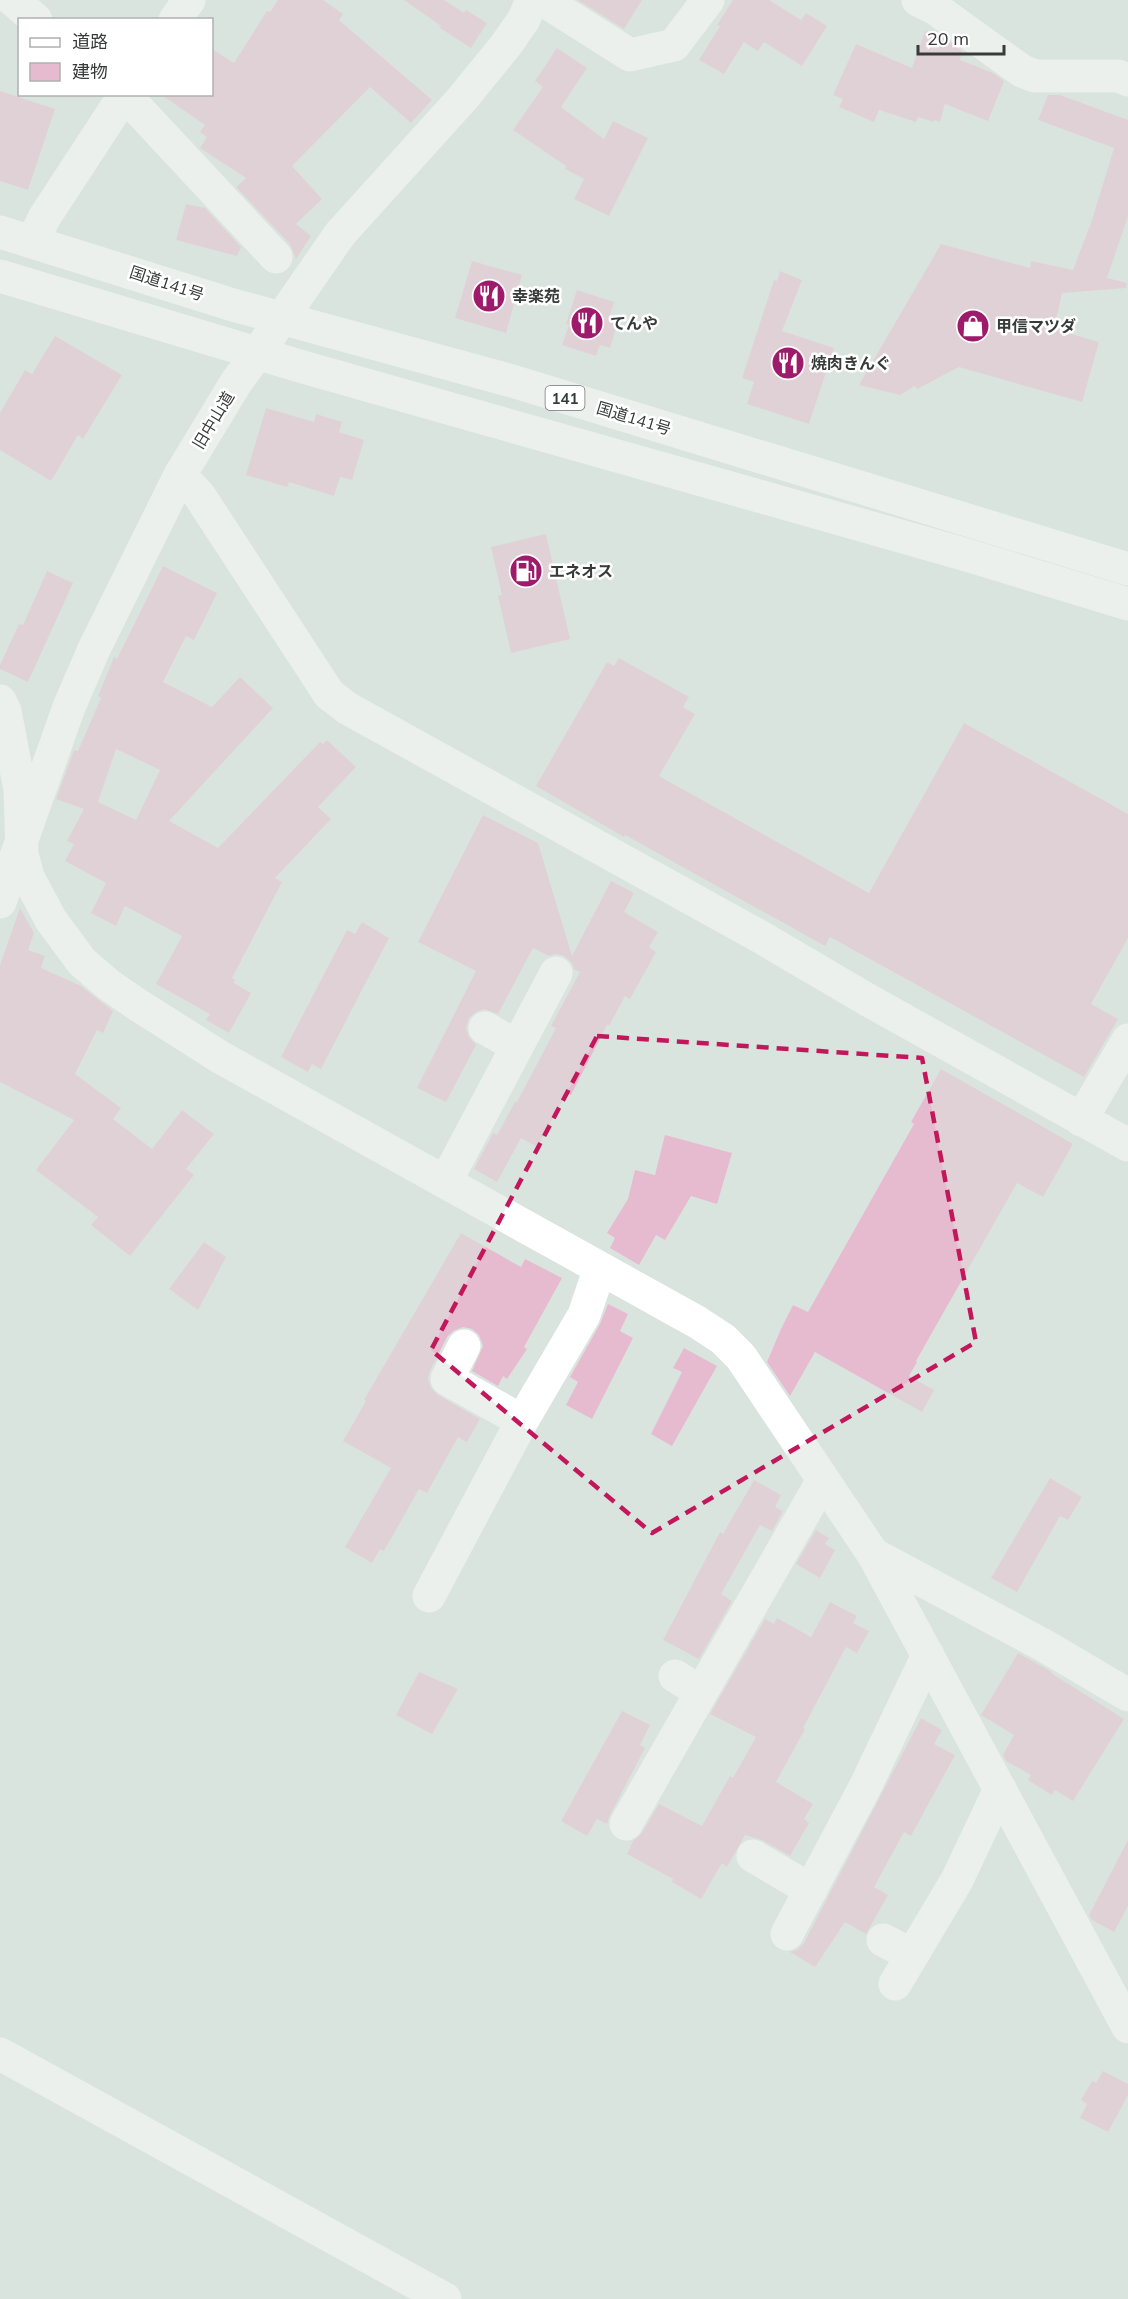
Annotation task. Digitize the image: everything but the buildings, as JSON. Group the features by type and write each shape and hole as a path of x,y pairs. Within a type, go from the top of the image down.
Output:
{"main road":[{"path":"13,0 34,18"},
{"path":"177,18 189,0"},
{"name":"旧中山道","path":"0,902 11,860 73,697 94,649 180,475 237,381 340,234 462,99 506,45 524,18 532,0"},
{"path":"543,0 630,55 674,45 708,0"},
{"path":"918,0 936,9 1022,71 1035,76 1118,76 1128,80"},
{"path":"33,241 44,218 124,96"},
{"path":"126,96 276,257"},
{"name":"国道141号","path":"0,231 233,305 512,381 1128,569"},
{"path":"0,276 257,354 937,547 1128,604"},
{"path":"180,475 199,495 329,694 347,708 759,936 1128,1145"},
{"path":"0,701 5,711 20,790 11,860 28,877 51,920 82,962 110,985 220,1057 697,1322 723,1339 741,1358 873,1554 1128,2026"},
{"path":"446,1181 556,973"},
{"path":"485,1028 517,1046"},
{"path":"1081,1120 1128,1040"},
{"path":"429,1596 522,1421 584,1315 600,1268"},
{"path":"464,1346 447,1379 522,1421"},
{"path":"626,1824 688,1684 823,1480"},
{"path":"873,1554 1045,1646 1128,1695"},
{"path":"787,1935 865,1787 927,1655"},
{"path":"895,1984 957,1880 1000,1789"},
{"path":"753,1856 811,1890"},
{"path":"883,1940 912,1955"},
{"path":"0,2054 445,2299"}],"highlighted area":[{"path":"597,1036 922,1058 976,1342 652,1533 431,1350"}],"place":[{"name":"幸楽苑","path":"489,296"},
{"name":"てんや","path":"587,323"},
{"name":"甲信マツダ","path":"973,326"},
{"name":"焼肉きんぐ","path":"788,363"},
{"name":"エネオス","path":"526,571"}]}
